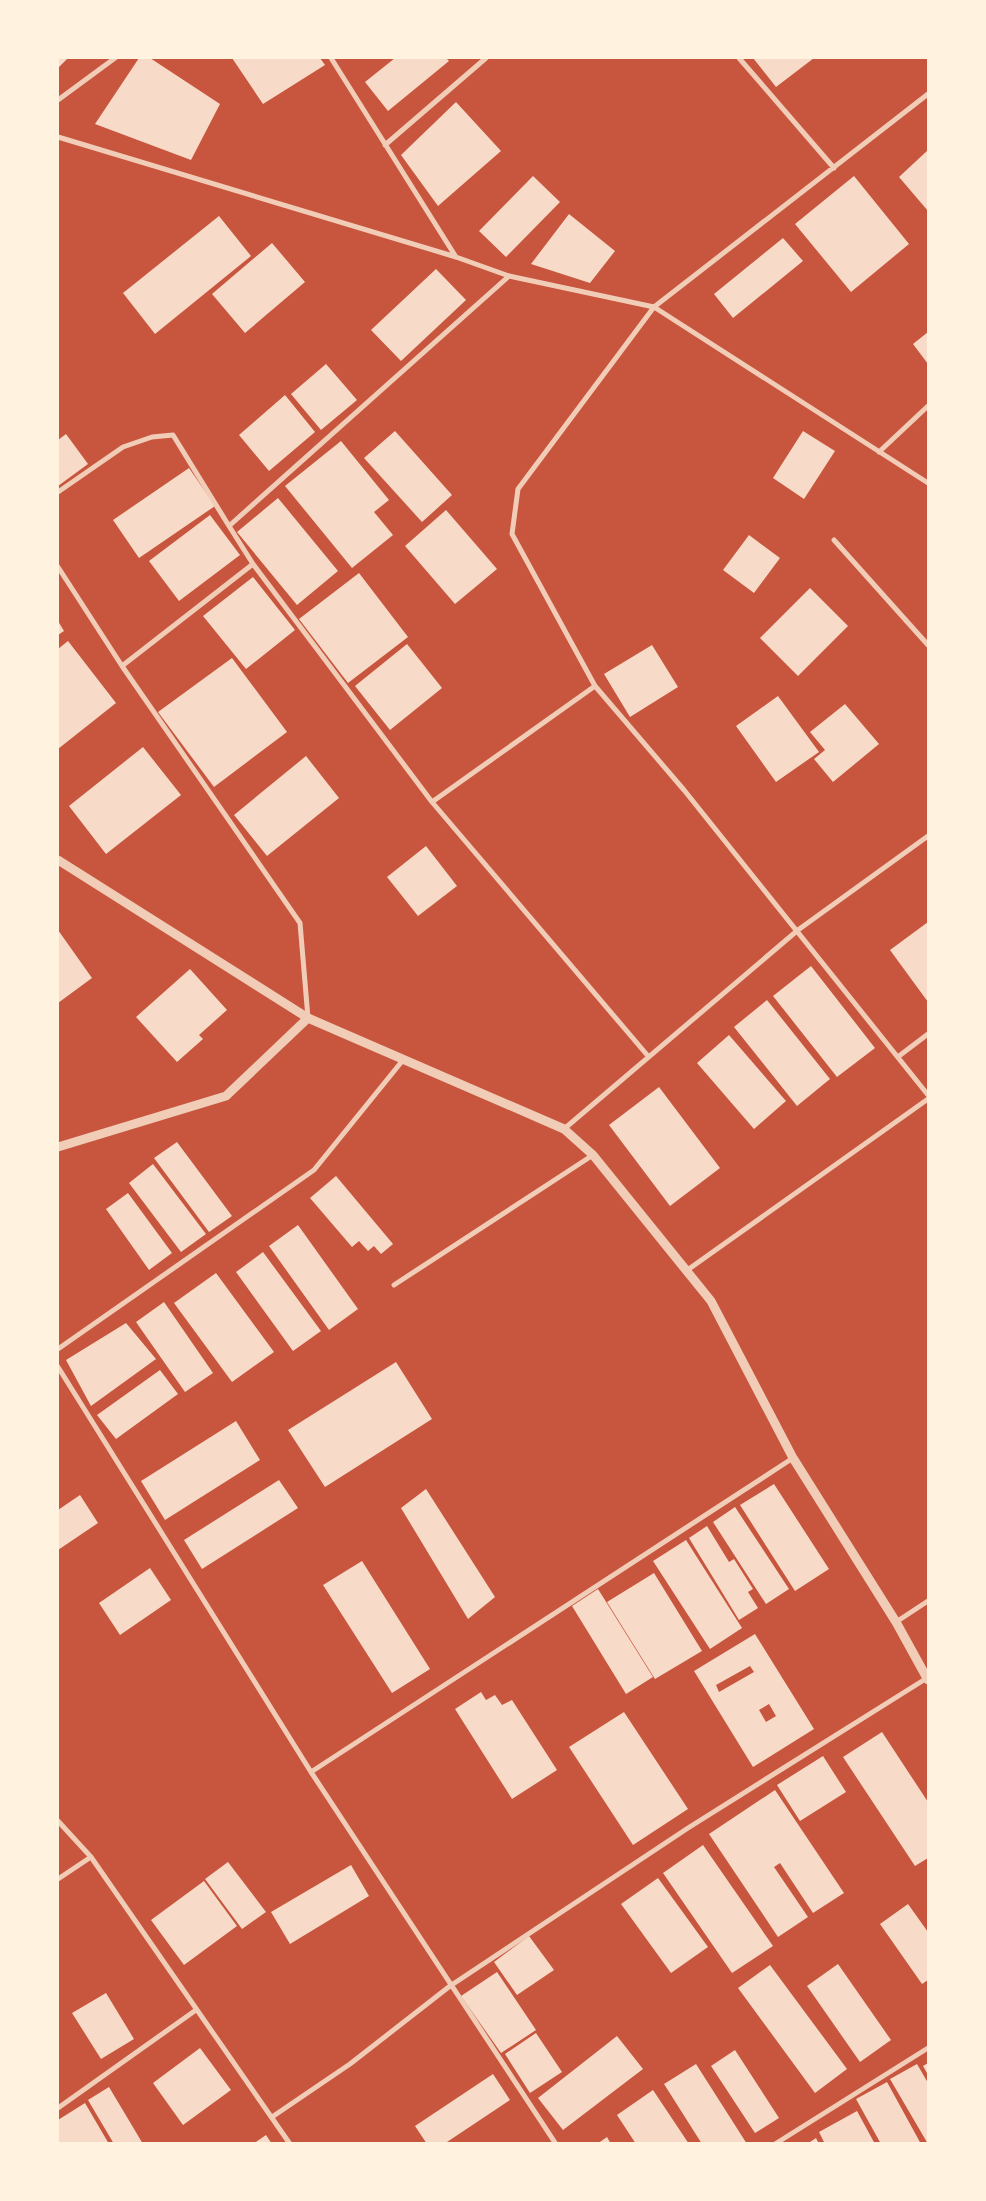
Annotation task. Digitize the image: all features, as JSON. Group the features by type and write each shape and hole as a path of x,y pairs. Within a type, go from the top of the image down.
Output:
{"street":[{"path":"58,100 115,58"},
{"path":"331,58 456,257"},
{"path":"385,145 486,58"},
{"path":"739,58 834,168"},
{"path":"928,94 654,307 518,488 512,534 595,686 684,790 798,930 928,1095"},
{"path":"58,137 456,257 509,276 654,307 928,482"},
{"path":"229,526 509,276"},
{"path":"879,452 928,406"},
{"path":"58,492 123,447 152,437 173,435 253,564 432,802 648,1056"},
{"path":"834,540 928,645"},
{"path":"122,666 253,564"},
{"path":"58,567 122,666 300,923 308,1018"},
{"path":"432,802 595,686"},
{"path":"564,1129 798,930 928,836"},
{"path":"58,860 308,1018 564,1129 593,1155 711,1301 794,1458 896,1622 928,1679 688,1828 450,1986 350,2064 272,2117"},
{"path":"58,1147 226,1096 308,1018"},
{"path":"899,1056 928,1034"},
{"path":"58,1349 314,1170 403,1060"},
{"path":"686,1270 928,1099"},
{"path":"394,1284 593,1155"},
{"path":"58,1367 311,1772 450,1986 556,2144"},
{"path":"311,1772 794,1458"},
{"path":"896,1622 928,1602"},
{"path":"58,1821 91,1857 290,2144"},
{"path":"58,1879 91,1857"},
{"path":"58,2108 196,2010"},
{"path":"776,2144 928,2048"}],"building":[{"path":"58,58 67,59 58,68"},
{"path":"139,58 150,58 220,104 191,160 95,124"},
{"path":"232,58 320,58 325,65 263,104"},
{"path":"395,58 446,58 449,61 388,111 365,82"},
{"path":"753,58 814,58 776,87"},
{"path":"456,102 501,151 438,206 401,155"},
{"path":"928,150 928,211 899,177"},
{"path":"533,176 560,202 506,257 479,231"},
{"path":"854,176 909,244 851,292 795,224"},
{"path":"569,214 615,251 590,283 531,264"},
{"path":"219,216 251,256 155,334 123,293"},
{"path":"783,238 803,261 733,318 714,294"},
{"path":"272,243 305,282 245,333 212,294"},
{"path":"436,269 466,300 401,361 371,330"},
{"path":"928,332 928,364 913,344"},
{"path":"326,364 357,400 321,430 291,394"},
{"path":"285,395 315,432 269,471 239,435"},
{"path":"395,431 452,495 422,522 364,458"},
{"path":"803,431 835,451 804,499 773,478"},
{"path":"66,434 88,464 58,486 58,440"},
{"path":"341,441 389,500 374,512 393,535 352,568 285,486"},
{"path":"189,468 215,506 139,558 113,520"},
{"path":"278,498 338,571 297,605 237,532"},
{"path":"446,510 497,569 455,604 405,546"},
{"path":"210,515 240,555 179,601 149,561"},
{"path":"749,535 780,558 754,593 723,570"},
{"path":"359,573 408,637 348,683 299,619"},
{"path":"253,577 295,630 246,669 203,616"},
{"path":"810,588 848,626 798,676 760,638"},
{"path":"58,621 64,631 58,635"},
{"path":"68,641 116,703 58,749 58,649"},
{"path":"407,644 442,688 390,730 355,686"},
{"path":"652,645 678,687 630,717 604,674"},
{"path":"232,658 287,732 214,787 158,712"},
{"path":"778,696 819,752 776,782 736,726"},
{"path":"845,704 879,744 833,782 814,759 825,750 810,732"},
{"path":"143,747 181,795 106,854 69,806"},
{"path":"306,756 339,798 267,856 234,815"},
{"path":"426,846 457,886 418,916 387,877"},
{"path":"928,922 928,1002 890,950"},
{"path":"58,930 92,978 58,1003"},
{"path":"811,966 875,1048 837,1077 773,996"},
{"path":"190,969 227,1010 199,1035 203,1039 177,1062 136,1017"},
{"path":"767,1000 830,1079 797,1106 734,1027"},
{"path":"729,1035 786,1101 754,1129 697,1063"},
{"path":"659,1087 720,1168 670,1206 609,1125"},
{"path":"177,1142 232,1216 209,1232 154,1158"},
{"path":"153,1164 206,1234 181,1252 129,1183"},
{"path":"336,1176 393,1244 381,1254 374,1246 368,1251 359,1241 352,1247 310,1198"},
{"path":"128,1193 172,1253 149,1270 106,1209"},
{"path":"298,1225 358,1309 329,1330 269,1246"},
{"path":"263,1252 321,1331 293,1351 236,1272"},
{"path":"216,1273 274,1352 232,1382 174,1303"},
{"path":"164,1302 213,1373 185,1392 136,1322"},
{"path":"126,1323 156,1359 91,1406 66,1360"},
{"path":"396,1362 432,1419 325,1487 288,1430"},
{"path":"160,1370 178,1394 116,1439 97,1415"},
{"path":"236,1421 260,1460 165,1520 141,1481"},
{"path":"279,1480 298,1508 202,1569 184,1540"},
{"path":"774,1484 829,1569 795,1591 740,1505"},
{"path":"426,1489 495,1597 468,1619 401,1508"},
{"path":"80,1495 98,1523 58,1550 58,1510"},
{"path":"735,1507 789,1589 766,1604 713,1522"},
{"path":"707,1526 729,1562 734,1559 753,1589 748,1592 758,1608 739,1620 689,1538"},
{"path":"686,1540 742,1628 710,1649 653,1561"},
{"path":"362,1561 430,1669 392,1693 323,1585"},
{"path":"150,1568 171,1600 120,1635 99,1603"},
{"path":"654,1573 702,1651 655,1679 607,1602"},
{"path":"598,1589 653,1677 626,1694 572,1606"},
{"path":"755,1634 814,1729 753,1767 694,1671","holes":["750,1666 754,1672 719,1692 716,1685","769,1704 776,1716 766,1722 759,1710"]},
{"path":"481,1692 486,1700 495,1695 502,1705 512,1700 557,1770 512,1799 455,1709"},
{"path":"624,1712 688,1809 633,1845 569,1747"},
{"path":"882,1732 928,1802 928,1858 915,1866 843,1757"},
{"path":"823,1756 846,1792 800,1821 777,1785"},
{"path":"775,1790 844,1893 813,1913 780,1863 774,1867 808,1917 778,1937 709,1834"},
{"path":"703,1845 773,1946 732,1973 663,1873"},
{"path":"228,1862 266,1912 242,1929 205,1879"},
{"path":"351,1865 369,1896 290,1944 271,1912"},
{"path":"658,1878 708,1947 671,1973 621,1904"},
{"path":"204,1881 237,1926 184,1965 151,1920"},
{"path":"908,1904 928,1932 928,1980 922,1984 880,1924"},
{"path":"529,1936 554,1970 517,1995 494,1962"},
{"path":"838,1964 891,2040 860,2062 807,1986"},
{"path":"770,1965 847,2069 815,2093 738,1988"},
{"path":"497,1972 536,2030 501,2053 461,1996"},
{"path":"106,1993 134,2039 101,2059 72,2013"},
{"path":"536,2033 562,2072 530,2093 505,2054"},
{"path":"617,2036 643,2069 563,2130 538,2098"},
{"path":"200,2048 231,2090 183,2125 153,2083"},
{"path":"735,2050 779,2118 755,2133 711,2066"},
{"path":"928,2063 928,2075 923,2066"},
{"path":"696,2064 747,2144 702,2144 664,2084"},
{"path":"917,2064 928,2083 928,2144 890,2079"},
{"path":"493,2074 510,2100 444,2144 427,2144 415,2126"},
{"path":"887,2082 921,2144 881,2144 856,2099"},
{"path":"109,2087 143,2144 114,2144 88,2100"},
{"path":"653,2090 689,2144 636,2144 617,2115"},
{"path":"85,2103 109,2144 58,2144 58,2120"},
{"path":"857,2111 875,2144 825,2144 819,2132"},
{"path":"266,2135 272,2144 253,2144"},
{"path":"607,2137 611,2144 597,2144"},
{"path":"816,2138 819,2144 807,2144"}]}
